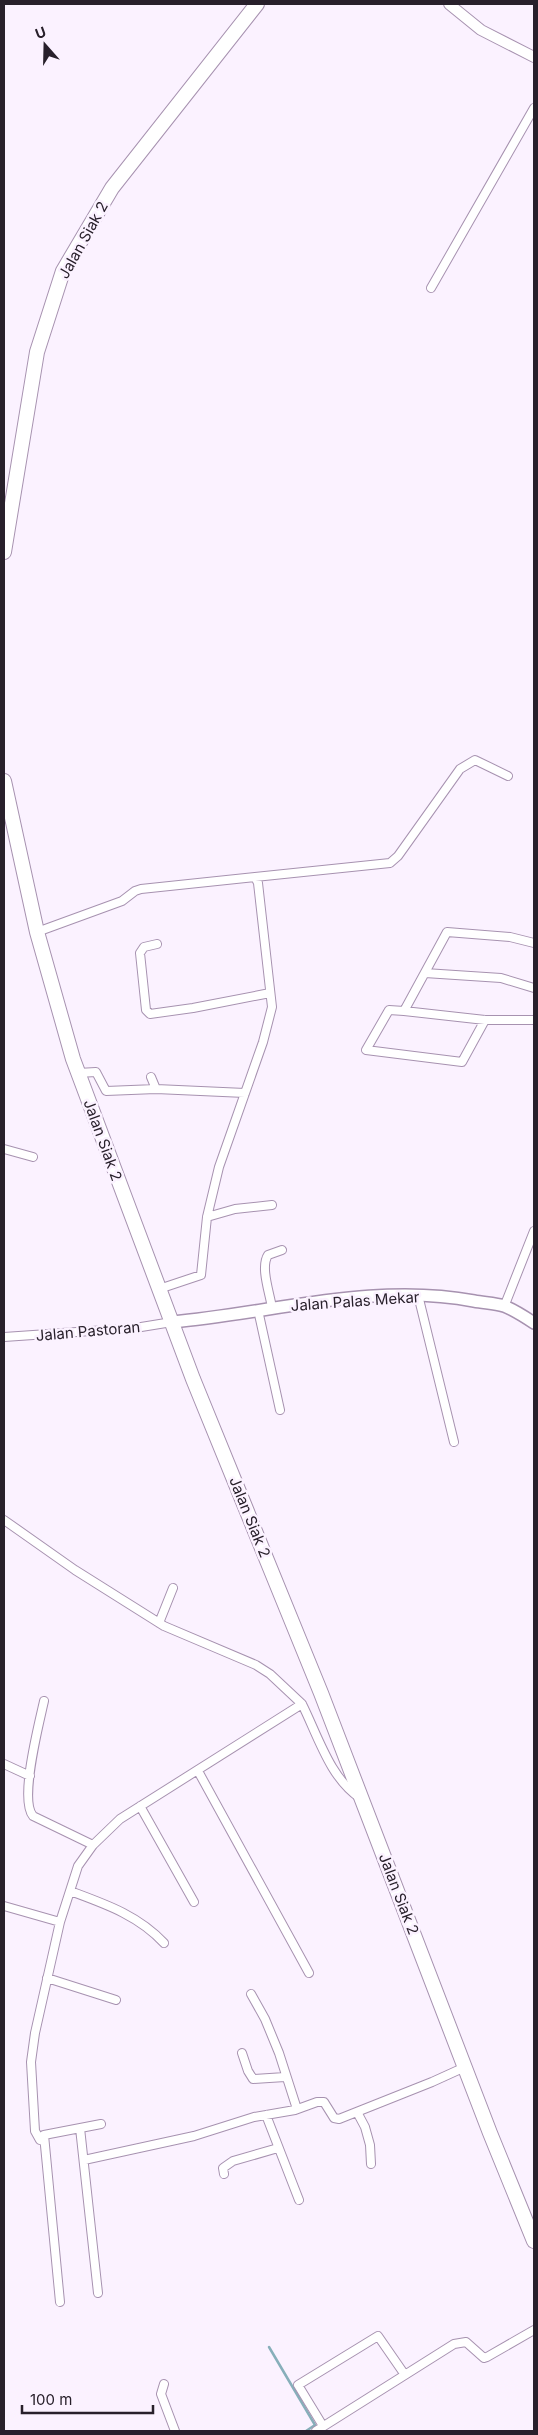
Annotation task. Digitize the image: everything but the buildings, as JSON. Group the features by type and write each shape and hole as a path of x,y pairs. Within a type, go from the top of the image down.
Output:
{"highway":[{"name":"Jalan Siak 2","path":"4,552 37,352 63,271 112,188 247,13 257,4"},
{"name":"Jalan Siak 2","path":"4,781 37,932 65,1036 78,1073 159,1289 362,1799 464,2067 534,2241"}],"main road":[{"name":"Jalan Palas Mekar","path":"172,1322 272,1308 418,1295 453,1297 504,1306 534,1323"}],"street":[{"path":"449,4 481,30 534,57"},
{"path":"431,288 534,108"},
{"path":"37,932 122,901 135,891 141,889 390,863 398,856 460,769 467,763 475,760 508,776"},
{"path":"159,1289 201,1275 207,1217 219,1168 262,1042 272,1006 259,888 255,877"},
{"path":"404,1011 447,932 510,937 534,943"},
{"path":"157,944 144,947 140,953 146,1010 150,1014 193,1008 270,993"},
{"path":"425,973 501,978 534,988"},
{"path":"485,1020 462,1062 366,1050 389,1010 485,1020 534,1020"},
{"path":"78,1073 96,1072 106,1091 156,1089 245,1093"},
{"path":"151,1077 156,1089"},
{"path":"4,1149 33,1157"},
{"path":"207,1217 229,1210 272,1205"},
{"path":"504,1306 534,1231"},
{"path":"272,1308 265,1268 266,1258 268,1255 282,1250"},
{"path":"418,1295 454,1442"},
{"path":"258,1310 280,1410"},
{"name":"Jalan Pastoran","path":"4,1337 135,1328 172,1322"},
{"path":"4,1520 75,1570 159,1623 256,1665 270,1674 302,1704 338,1776 349,1791 362,1799"},
{"path":"159,1623 173,1588"},
{"path":"44,1700 30,1776 27,1799 28,1808 33,1816 93,1845"},
{"path":"44,2141 40,2140 35,2131 31,2062 60,1922 78,1866 93,1845 120,1819 302,1704"},
{"path":"4,1764 30,1776"},
{"path":"198,1771 309,1973"},
{"path":"140,1806 194,1902"},
{"path":"70,1892 95,1900 144,1923 164,1943"},
{"path":"4,1906 60,1922"},
{"path":"47,1978 116,2000"},
{"path":"251,1994 265,2019 297,2109"},
{"path":"242,2053 253,2079 286,2077"},
{"path":"84,2160 194,2136 266,2114 297,2109 317,2102 324,2102 336,2119 464,2067"},
{"path":"357,2112 365,2127 370,2145 371,2164"},
{"path":"266,2114 300,2200"},
{"path":"60,2302 44,2141 46,2134 101,2124"},
{"path":"80,2128 98,2293"},
{"path":"224,2174 223,2168 233,2161 278,2148"},
{"path":"316,2431 454,2344 466,2342 484,2358 534,2330"},
{"path":"323,2426 298,2385 378,2336 405,2374"},
{"path":"164,2384 161,2394 175,2431"}],"waterway":[{"path":"269,2347 315,2425 306,2431"}]}
